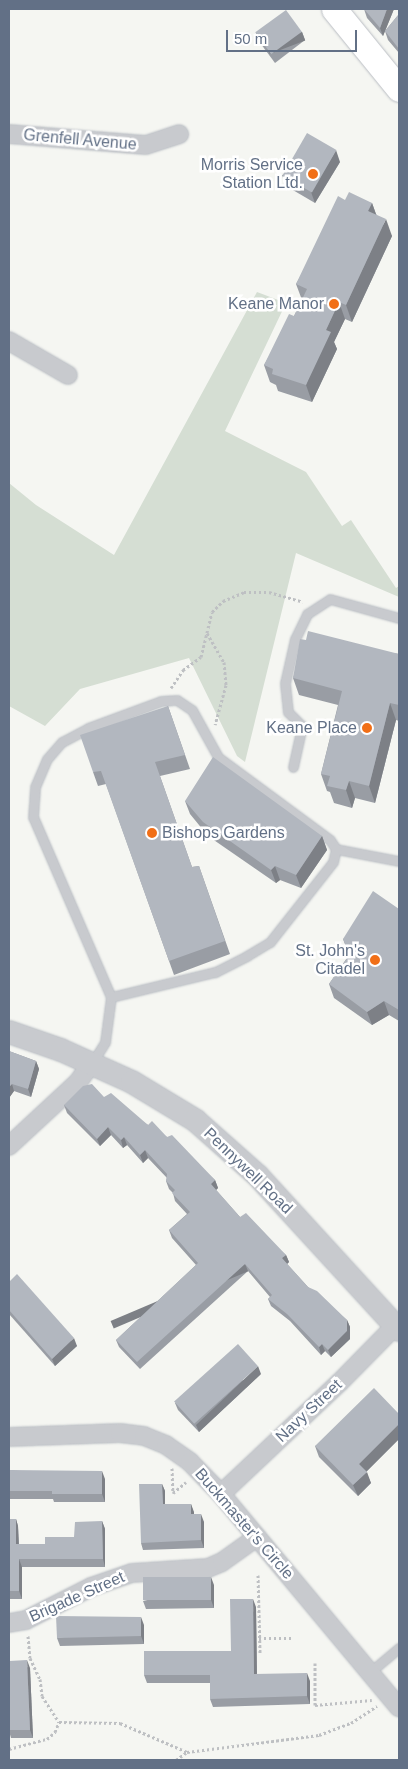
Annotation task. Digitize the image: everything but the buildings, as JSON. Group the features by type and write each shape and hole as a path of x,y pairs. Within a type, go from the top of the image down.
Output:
{"main road":[{"path":"334,9 399,89"}],"street":[{"name":"Grenfell Avenue","path":"9,134 146,145 179,134"},
{"path":"9,342 68,375"},
{"name":"Pennywell Road","path":"9,1032 92,1063 152,1092 195,1120 231,1149 397,1328"},
{"path":"9,1146 78,1082 92,1063"},
{"name":"Navy Street","path":"221,1494 397,1328"},
{"name":"Buckmaster's Circle","path":"9,1437 103,1433 144,1436 166,1445 190,1462 221,1494 399,1708"},
{"name":"Brigade Street","path":"9,1623 26,1620 91,1587 132,1573 208,1568 222,1562 256,1537"}],"lane":[{"path":"293,767 302,726 288,712 285,683 295,639 307,614 330,599 399,618"},
{"path":"92,1063 106,1042 111,997 33,817 34,787 47,759 62,742 88,728 161,701 177,700 192,710 218,757 330,840 336,849 399,862"},
{"path":"111,997 215,972 270,942 333,862 336,849"},
{"path":"369,1673 399,1648"}],"path":[{"path":"161,701 183,670 201,657 212,612 223,601 244,592 269,592 318,607"},
{"path":"206,632 224,662 226,685 212,745"},
{"path":"171,1463 173,1493 189,1479"},
{"path":"258,1575 260,1654"},
{"path":"26,1620 30,1658 40,1679 42,1696 59,1722"},
{"path":"259,1638 293,1638"},
{"path":"316,1663 315,1705 370,1702 374,1698"},
{"path":"176,1760 187,1752 319,1735 351,1723 380,1704"},
{"path":"9,1750 47,1739 55,1732 59,1722"},
{"path":"59,1722 120,1723 187,1752"}],"shaded area":[{"path":"257,292 286,303 225,431 306,472 342,526 351,520 396,588 399,586 399,597 296,553 245,762 237,756 189,658 80,689 45,726 9,706 9,483 36,505 114,555"}],"place":[{"name":"Morris Service Station Ltd.","path":"313,174"},
{"name":"Keane Manor","path":"334,304"},
{"name":"Keane Place","path":"367,728"},
{"name":"Bishops Gardens","path":"152,833"},
{"name":"St. John's Citadel","path":"375,960"}]}
